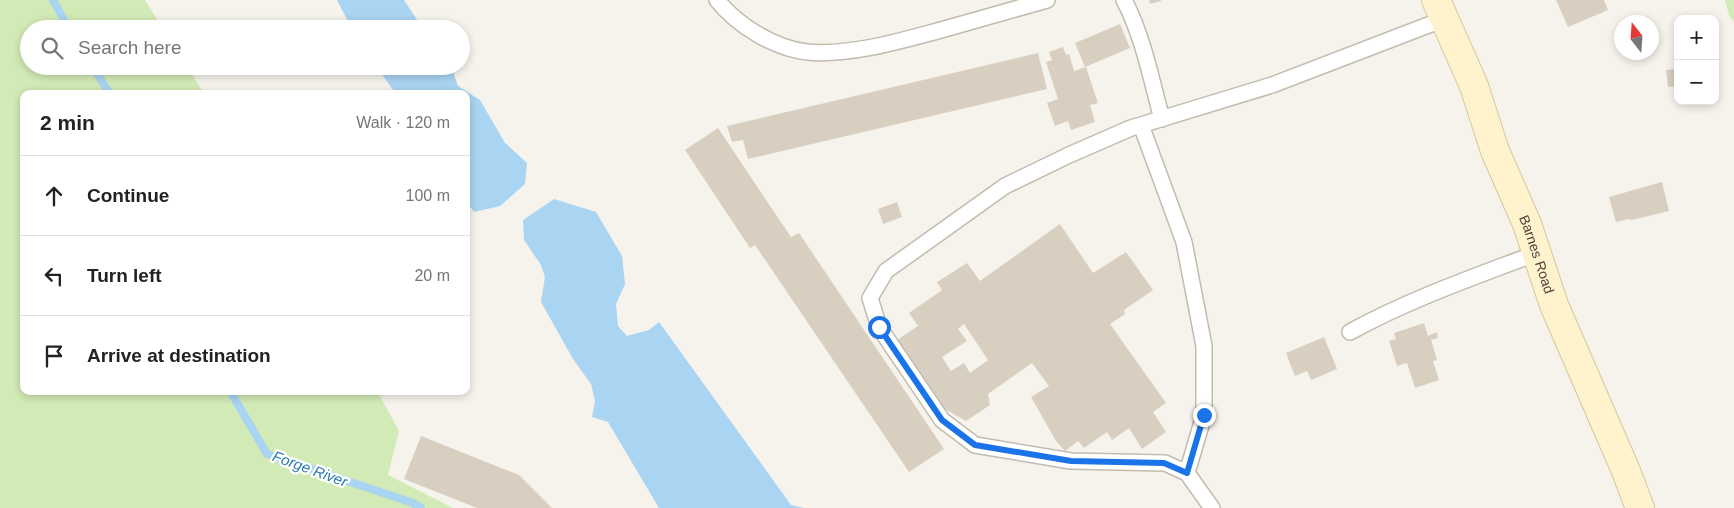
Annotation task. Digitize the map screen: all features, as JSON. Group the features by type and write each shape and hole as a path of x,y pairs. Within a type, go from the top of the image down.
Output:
{"street":[{"name":"Barnes Road","path":"1440,9 1474,86 1495,151 1527,224 1554,305 1626,471 1640,508"}],"lane":[{"path":"717,0 726,11 754,31 782,46 807,52 834,52 871,47 915,37 1047,0"},
{"path":"1124,0 1132,14 1162,119"},
{"path":"1212,508 1187,473 1164,463 1071,461 975,445 942,420 879,327 870,298 886,271 1005,186 1070,155 1141,125 1272,85 1440,9"},
{"path":"1141,125 1184,242 1204,346 1204,415 1187,473"},
{"path":"1350,332 1383,314 1416,300 1537,253"}],"green space":[{"path":"0,0 145,0 157,20 20,20 20,75 192,75 202,90 20,90 20,395 379,395 399,431 388,475 453,508 0,508"},
{"path":"1725,0 1734,0 1734,22 1729,15"}],"water":[{"path":"337,0 404,0 417,20 347,20"},
{"path":"382,75 454,75 458,86 464,90 393,90"},
{"path":"470,94 480,100 505,143 527,163 525,184 500,206 474,212 470,206"},
{"path":"554,199 596,212 622,256 625,284 616,304 618,326 627,336 649,330 659,322 791,505 804,508 659,508 608,422 592,417 595,401 591,384 573,359 541,302 545,277 541,265 524,240 523,220"}],"building":[{"path":"1149,0 1161,0 1161,1 1150,4"},
{"path":"1556,0 1604,0 1608,10 1568,27"},
{"path":"1120,24 1130,48 1085,67 1075,43"},
{"path":"1063,47 1066,55 1069,54 1074,71 1086,67 1098,103 1090,105 1095,122 1071,130 1068,121 1055,126 1047,103 1058,99 1046,62 1052,60 1049,52"},
{"path":"1038,53 1047,89 748,159 743,140 732,142 727,126"},
{"path":"1674,69 1674,86 1668,87 1666,70"},
{"path":"718,128 791,237 799,233 944,449 909,472 755,245 750,248 685,150"},
{"path":"1662,182 1669,211 1616,222 1609,197"},
{"path":"897,202 902,217 883,224 878,209"},
{"path":"1060,224 1093,273 1126,252 1153,290 1124,310 1125,314 1110,324 1166,403 1153,412 1166,432 1142,449 1129,428 1112,440 1107,432 1084,448 1078,441 1065,451 1056,441 1031,397 1049,386 1032,363 988,394 990,405 966,421 943,408 897,340 918,326 909,313 942,290 937,282 967,263 980,281","holes":["964,324 988,360 970,373 964,363 951,371 942,357 967,341 958,329"]},
{"path":"1424,323 1428,336 1437,332 1438,338 1431,340 1437,360 1433,361 1439,380 1415,388 1407,363 1397,366 1389,341 1396,339 1394,333"},
{"path":"1324,337 1337,369 1311,380 1307,371 1295,376 1286,353"},
{"path":"421,436 519,475 552,508 477,508 404,479"}],"waterway":[{"name":"Forge River","path":"53,0 64,20"},
{"name":"Forge River","path":"98,75 107,90"},
{"name":"Forge River","path":"232,395 267,454 413,503 421,508"}],"route":[{"path":"879,327 942,420 975,445 1071,461 1164,463 1187,473 1204,415"}]}
